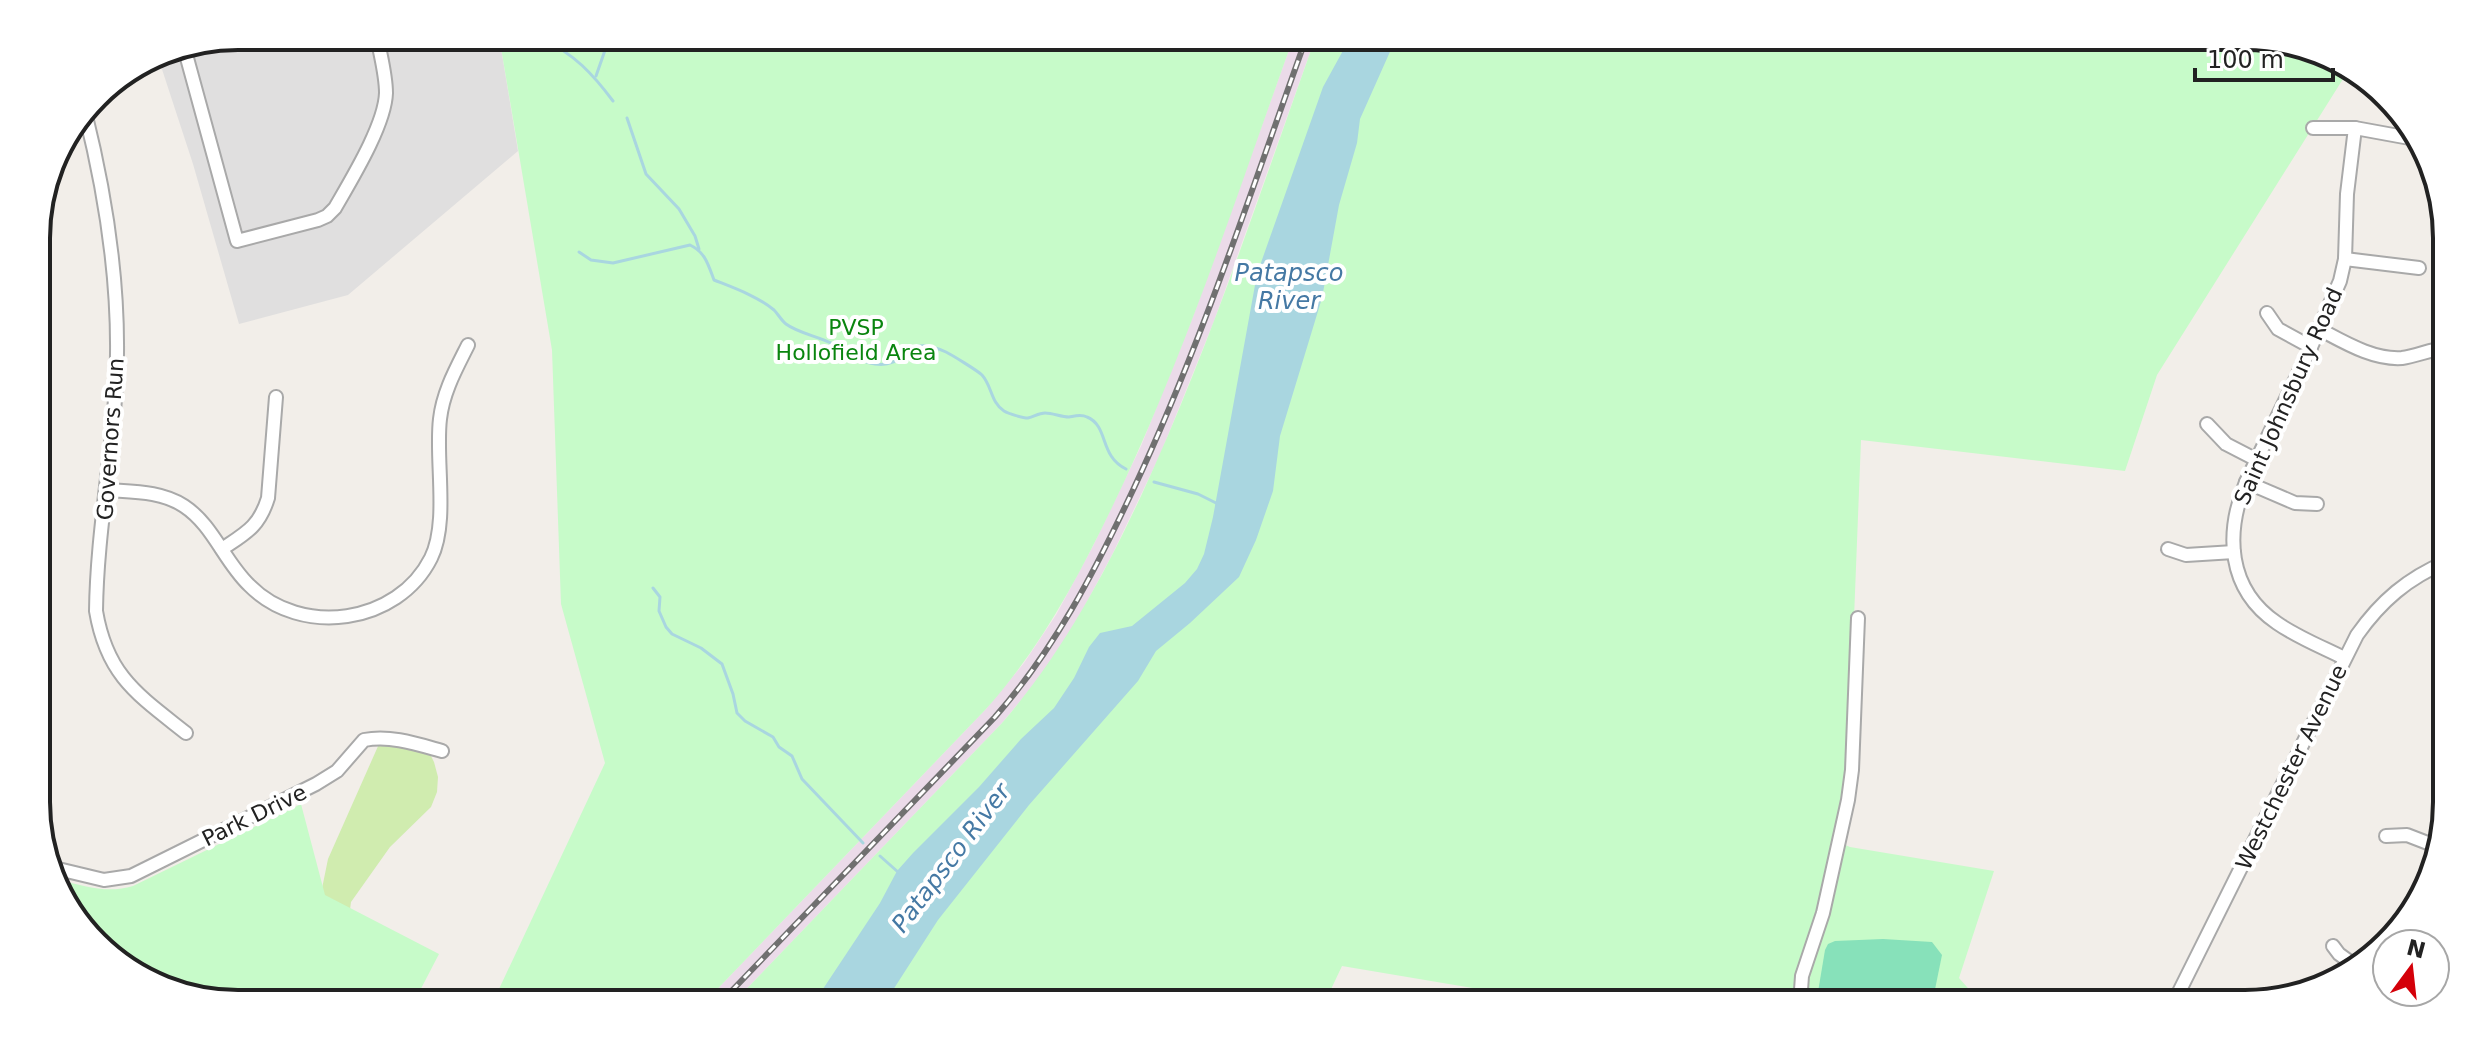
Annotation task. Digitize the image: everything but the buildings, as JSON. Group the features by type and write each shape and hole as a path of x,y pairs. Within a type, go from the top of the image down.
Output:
{"street":[{"path":"187,58 237,241 318,220 335,208 383,111 385,77 380,50"},
{"name":"Governors Run","path":"88,125 103,188 113,255 117,356 96,611 109,657 131,689 186,733"},
{"path":"2313,128 2355,128 2403,137"},
{"name":"Saint Johnsbury Road","path":"2344,658 2289,631 2262,611 2243,583 2234,552 2233,522 2246,482 2337,289 2345,259 2347,194 2355,128"},
{"path":"2345,259 2419,268"},
{"path":"2267,313 2278,329 2311,347"},
{"path":"2319,329 2375,355 2404,358 2433,349"},
{"path":"107,490 150,493 180,503 204,523 251,587 282,608 335,618 376,609 396,598 421,575 436,544 439,526 440,417 449,383 468,345"},
{"path":"222,549 253,528 264,510 268,498 276,397"},
{"path":"2207,424 2226,444 2257,460"},
{"path":"2246,482 2295,503 2317,504"},
{"path":"2168,549 2186,555 2234,552"},
{"name":"Westchester Avenue","path":"2180,990 2357,635 2384,601 2401,586 2433,569"},
{"path":"1801,990 1802,976 1823,913 1848,800 1858,618"},
{"name":"Park Drive","path":"63,870 104,880 131,876 316,784 337,771 364,740 384,738 442,751"},
{"path":"2386,836 2407,835 2428,843"},
{"path":"2333,946 2347,960"}],"shaded area":[{"path":"238,50 501,50 518,151 348,295 239,324 161,66 166,64 201,54"},
{"path":"1289,50 1311,50 1214,321 1160,455 1074,626 1041,676 1002,723 745,990 716,990 986,709 1024,663 1056,615 1093,546 1141,446 1194,314"}],"green space":[{"name":"PVSP Hollofield Area","path":"501,50 1289,50 1214,261 1148,428 1095,542 1046,629 986,709 716,990 499,990 605,763 561,604 552,350"},
{"path":"1311,50 2245,50 2305,60 2344,78 2157,375 2125,471 1861,440 1848,771 1836,841 1850,847 1994,871 1959,978 1970,990 1485,990 1342,966 1331,990 745,990 1002,723 1062,643 1112,556 1141,496 1190,383"},
{"path":"379,744 425,752 431,756 438,777 437,792 431,807 390,847 351,902 348,925 313,990 279,990 317,913 328,859"},
{"path":"301,804 325,895 439,954 420,990 226,990 201,986 155,971 114,943 97,926 68,882 105,889 133,886"},
{"path":"1883,939 1932,942 1942,955 1935,990 1818,990 1825,950 1828,944"}],"water":[{"name":"Patapsco River","path":"1343,50 1391,50 1360,119 1357,143 1339,205 1322,298 1280,436 1273,491 1239,577 1156,651 1138,681 1029,805 938,920 893,990 822,990 880,903 897,871 1054,708 1100,633 1132,626 1185,583 1197,569 1213,517 1257,274 1323,87"}],"waterway":[{"path":"561,50 582,66 613,101"},
{"path":"596,76 605,50"},
{"path":"627,118 646,174 679,209 699,249"},
{"path":"579,252 591,260 613,263 690,245 703,255 714,280 760,301 791,327 831,343 863,361 886,364 913,348 932,347 982,375 996,404 1006,412 1028,418 1045,413 1087,417 1099,427 1112,457 1126,469"},
{"path":"1154,482 1198,494 1218,504"},
{"path":"653,588 660,597 659,611 666,627 672,634 701,648 722,664 737,713 773,737 779,747 792,756 802,779 863,843"},
{"path":"880,856 898,872"}],"railway":[{"path":"732,990 995,717 1055,637 1104,550 1182,378 1302,50"}]}
